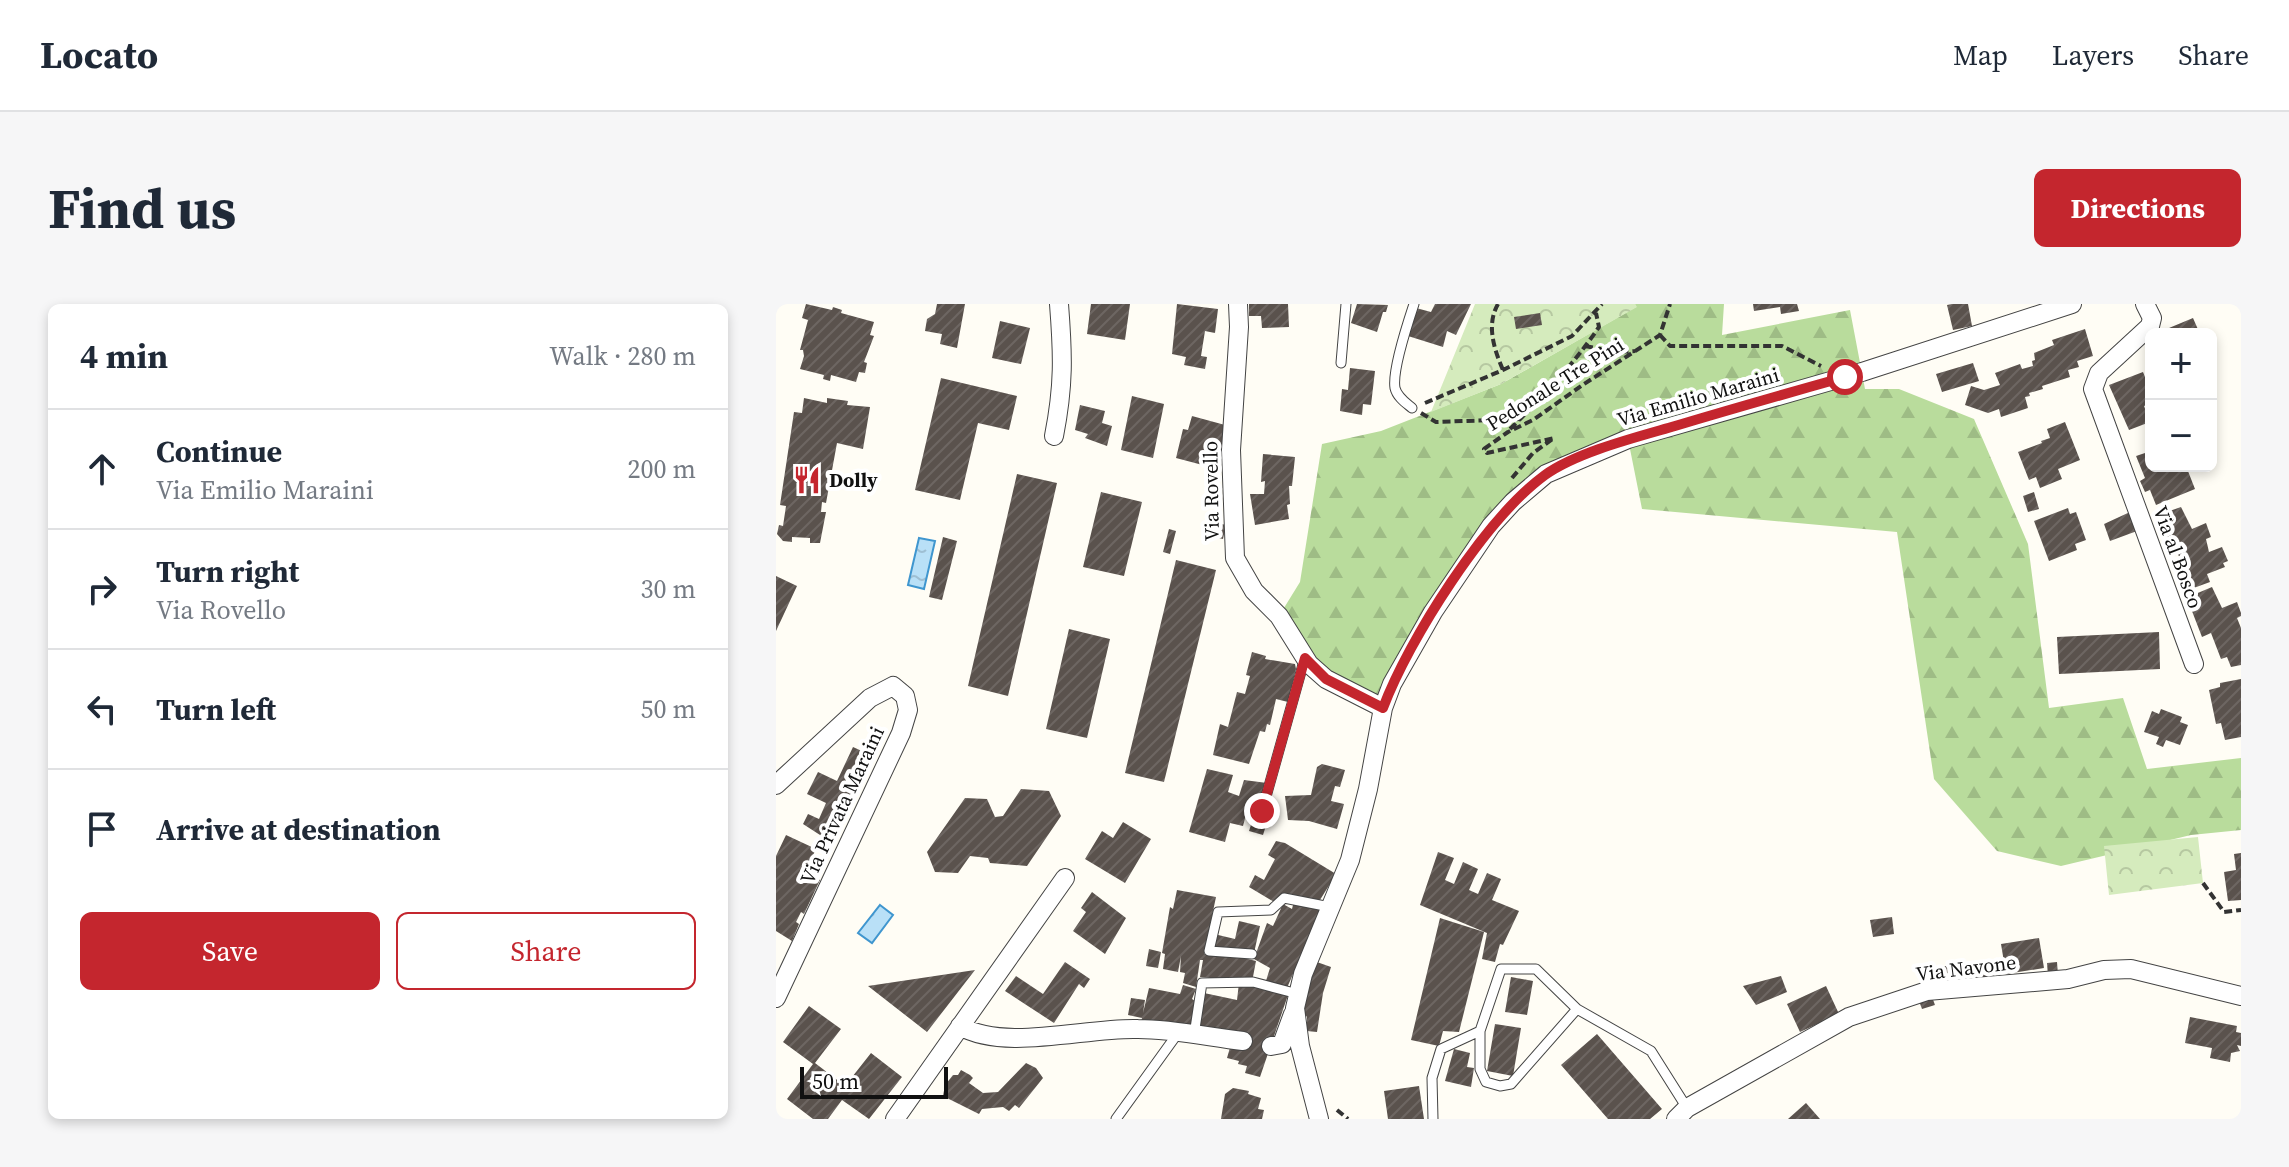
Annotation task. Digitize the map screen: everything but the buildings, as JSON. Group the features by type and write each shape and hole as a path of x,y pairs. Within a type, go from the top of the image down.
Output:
{"street":[{"path":"1054,436 1063,390 1059,304"},
{"name":"Via Rovello","path":"1238,304 1231,450 1235,558 1254,591 1279,616 1305,658 1326,679 1383,708"},
{"name":"Via Emilio Maraini","path":"1277,1045 1297,1001 1303,974 1350,860 1368,789 1383,708 1392,684 1433,612 1491,526 1513,502 1546,474 1628,439 1845,377 2044,308 2072,304"},
{"name":"Via al Bosco","path":"2145,304 2152,318 2150,326 2099,373 2093,389 2194,664"},
{"name":"Via Privata Maraini","path":"776,785 870,698 893,686 905,696 908,710 901,733 776,998"},
{"path":"895,1119 1065,878"},
{"name":"Via Navone","path":"1682,1114 1849,1017 1927,991 2068,979 2104,970 2131,969 2241,996"},
{"name":"Via Emilio Maraini","path":"1297,1001 1300,1046 1319,1119"},
{"path":"960,1026 973,1034 1037,1037 1138,1029 1243,1041"}],"lane":[{"path":"1341,363 1346,304"},
{"path":"1412,408 1400,398 1395,388 1403,339 1414,304"},
{"path":"1262,811 1305,658"},
{"path":"1252,954 1209,951 1218,912 1271,910 1284,898 1330,907"},
{"path":"1577,1009 1511,1084 1500,1086 1486,1082 1480,1069 1480,1031 1501,969 1536,969 1577,1009 1651,1051 1682,1114"},
{"path":"1116,1119 1186,1034 1202,983 1253,982 1297,1001"},
{"path":"1433,1119 1432,1078 1441,1049 1480,1031"}],"path":[{"path":"1498,304 1491,325 1495,350 1503,370"},
{"path":"1412,408 1503,370 1572,336 1602,304"},
{"path":"1670,304 1660,335 1670,346 1782,346 1845,377"},
{"path":"1508,432 1554,387 1585,346 1599,327 1596,313"},
{"name":"Pedonale Tre Pini","path":"1533,453 1554,438 1487,453 1484,449 1660,335"},
{"path":"1585,346 1617,352 1639,351"},
{"path":"1412,408 1436,422 1521,419"},
{"path":"2203,883 2224,912 2241,910"}],"green space":[{"path":"1475,304 1635,304 1637,307 1501,384 1431,412"},
{"path":"1635,304 1724,304 1722,335 1850,310 1865,389 1899,389 1974,419 2028,544 2049,708 2123,698 2147,769 2241,758 2241,830 2191,835 2061,866 1997,851 1934,779 1897,532 1642,509 1628,439 1513,502 1383,708 1326,679 1279,616 1300,582 1322,444 1381,431 1501,384 1636,307"},
{"path":"2198,837 2203,883 2109,895 2104,846"}],"water":[{"path":"919,538 935,541 924,589 908,585"},
{"path":"880,905 893,915 872,943 858,933"}],"place":[{"name":"Dolly","path":"807,480"}],"route":[{"path":"1262,811 1305,658 1326,679 1383,708 1392,684 1433,612 1491,526 1546,474 1628,439 1845,377"}]}
